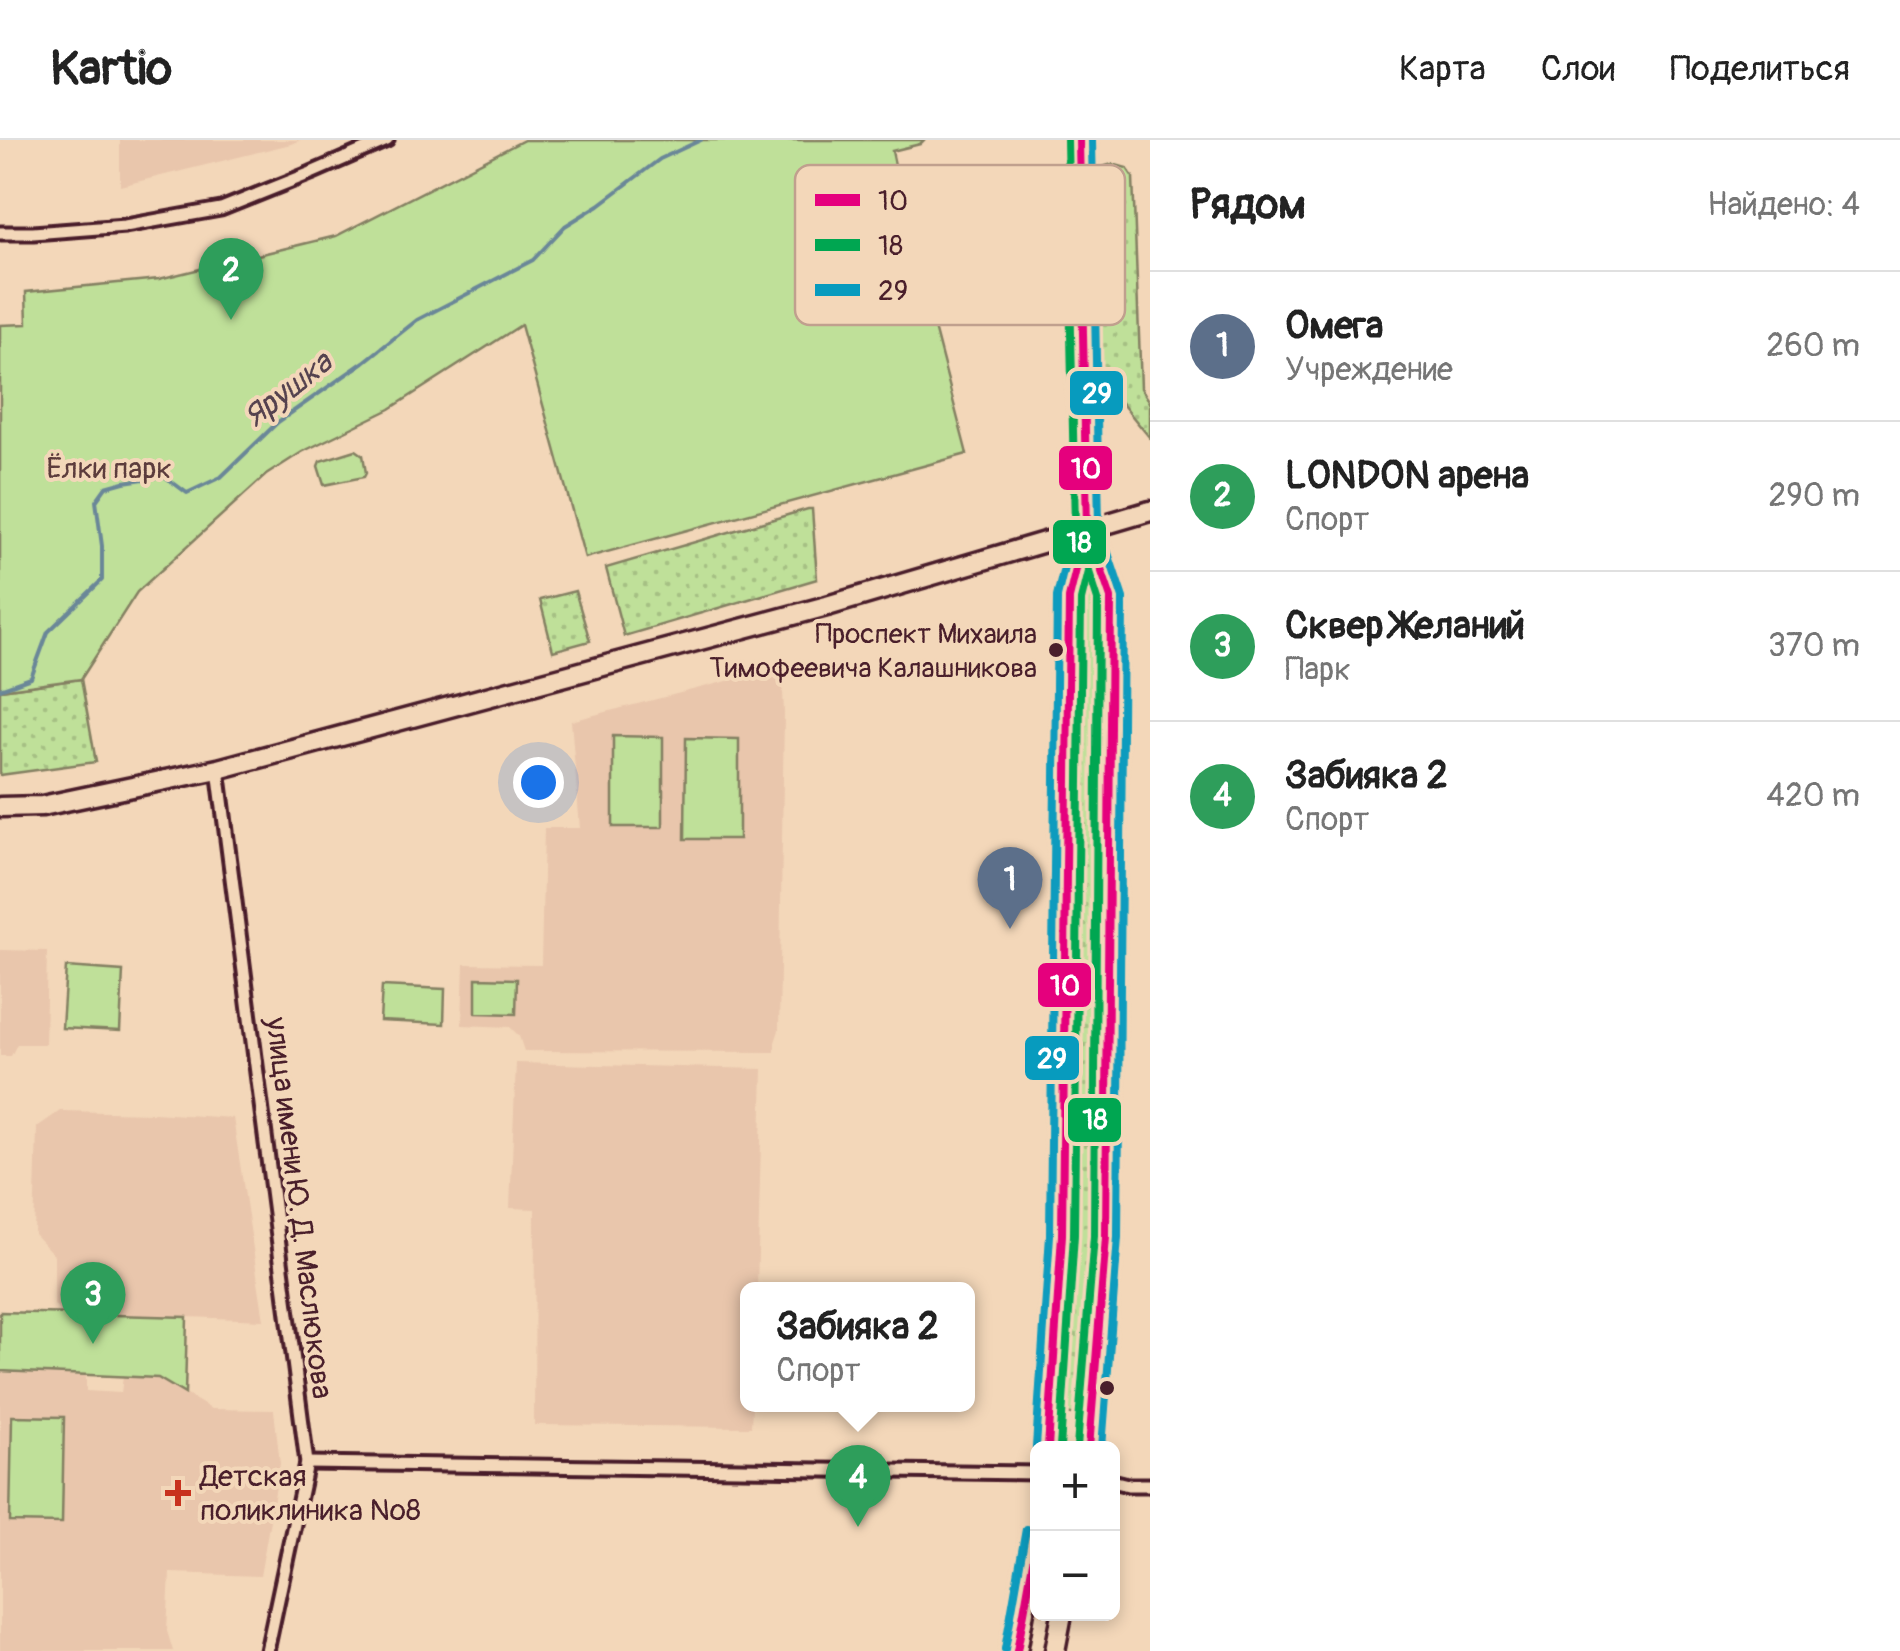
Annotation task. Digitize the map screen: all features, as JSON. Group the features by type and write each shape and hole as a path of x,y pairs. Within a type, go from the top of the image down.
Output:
{"main road":[{"path":"1079,140 1080,165"},
{"path":"1048,1441 1062,1216 1069,598 1088,528 1083,325"},
{"path":"0,807 42,806 218,769 808,612 1150,511"},
{"path":"1088,528 1111,598 1106,1218 1090,1441"},
{"path":"1017,1651 1030,1577"},
{"path":"1055,1651 1061,1621"}],"street":[{"path":"0,233 125,226 221,208 386,140"},
{"name":"улица имени Ю. Д. Маслюкова","path":"218,769 307,1462 267,1651"},
{"path":"307,1462 1030,1473"},
{"path":"1120,1482 1150,1484"}],"shaded area":[{"path":"120,140 300,140 120,186"},
{"path":"782,667 779,1030 775,1052 524,1051 519,1036 510,1027 462,1025 464,964 541,965 544,828 580,828 571,721"},
{"path":"0,950 47,951 45,1044 17,1044 11,1056 0,1056"},
{"path":"516,1063 763,1069 757,1282 740,1282 740,1412 752,1412 751,1427 534,1425 535,1209 510,1208"},
{"path":"60,1111 233,1118 264,1320 61,1312 54,1305 54,1255 34,1234 37,1127"},
{"path":"0,1371 86,1374 86,1391 121,1393 123,1376 158,1378 211,1409 274,1410 280,1464 260,1576 170,1573 167,1631 173,1651 0,1651"}],"green space":[{"name":"Ёлки парк","path":"524,140 924,140 892,151 895,165 795,165 795,325 933,325 967,454 585,558 521,325 390,409 302,452 266,475 137,592 81,679 0,690 0,325 27,324 26,292 159,279 336,236"},
{"path":"1125,167 1133,177 1141,388 1150,402 1150,438 1101,378 1100,325 1125,325"},
{"path":"356,450 363,455 364,477 324,485 320,461"},
{"path":"812,509 817,579 624,636 606,568"},
{"path":"1092,582 1101,588 1094,1243 1084,1406 1077,1415 1066,1413 1063,1406 1071,1304 1074,1175 1078,587"},
{"path":"575,591 590,641 553,651 540,600"},
{"path":"81,679 96,762 0,775 0,690"},
{"path":"613,736 663,737 663,827 613,827"},
{"path":"686,738 739,739 739,839 685,839"},
{"path":"66,967 123,971 120,1031 62,1028"},
{"path":"476,978 517,979 516,1014 476,1013"},
{"path":"382,986 445,989 444,1024 380,1021"},
{"path":"0,1312 187,1317 185,1394 158,1378 0,1371"},
{"path":"12,1416 64,1417 62,1523 10,1522"}],"waterway":[{"name":"Ярушка","path":"0,689 31,678 48,632 102,580 96,501 106,487 164,476 187,493 221,477 278,422 417,320 533,260 565,226 660,159 701,140"}],"transit line":[{"name":"18","path":"1067,140 1068,165"},
{"name":"10","path":"1079,140 1080,165"},
{"name":"29","path":"1092,140 1092,165"},
{"name":"18","path":"1071,325 1075,528 1098,600 1094,1236 1077,1441"},
{"name":"10","path":"1083,325 1087,528 1111,598 1106,1237 1090,1441"},
{"name":"29","path":"1095,325 1099,526 1123,598 1118,1237 1103,1441"},
{"name":"29","path":"1036,1441 1050,1235 1057,597 1075,521"},
{"name":"10","path":"1048,1441 1062,1235 1069,598 1087,524"},
{"name":"18","path":"1060,1441 1074,1235 1081,600 1099,527"},
{"name":"29","path":"1005,1649 1026,1529"},
{"name":"10","path":"1017,1651 1030,1579"}],"place":[{"name":"LONDON арена","path":"231,320"},
{"name":"Проспект Михаила Тимофеевича Калашникова","path":"1056,650"},
{"name":"Омега","path":"1010,929"},
{"name":"Сквер Желаний","path":"93,1344"},
{"name":"Детская поликлиника №8","path":"178,1493"},
{"name":"Забияка 2","path":"858,1527"}]}
